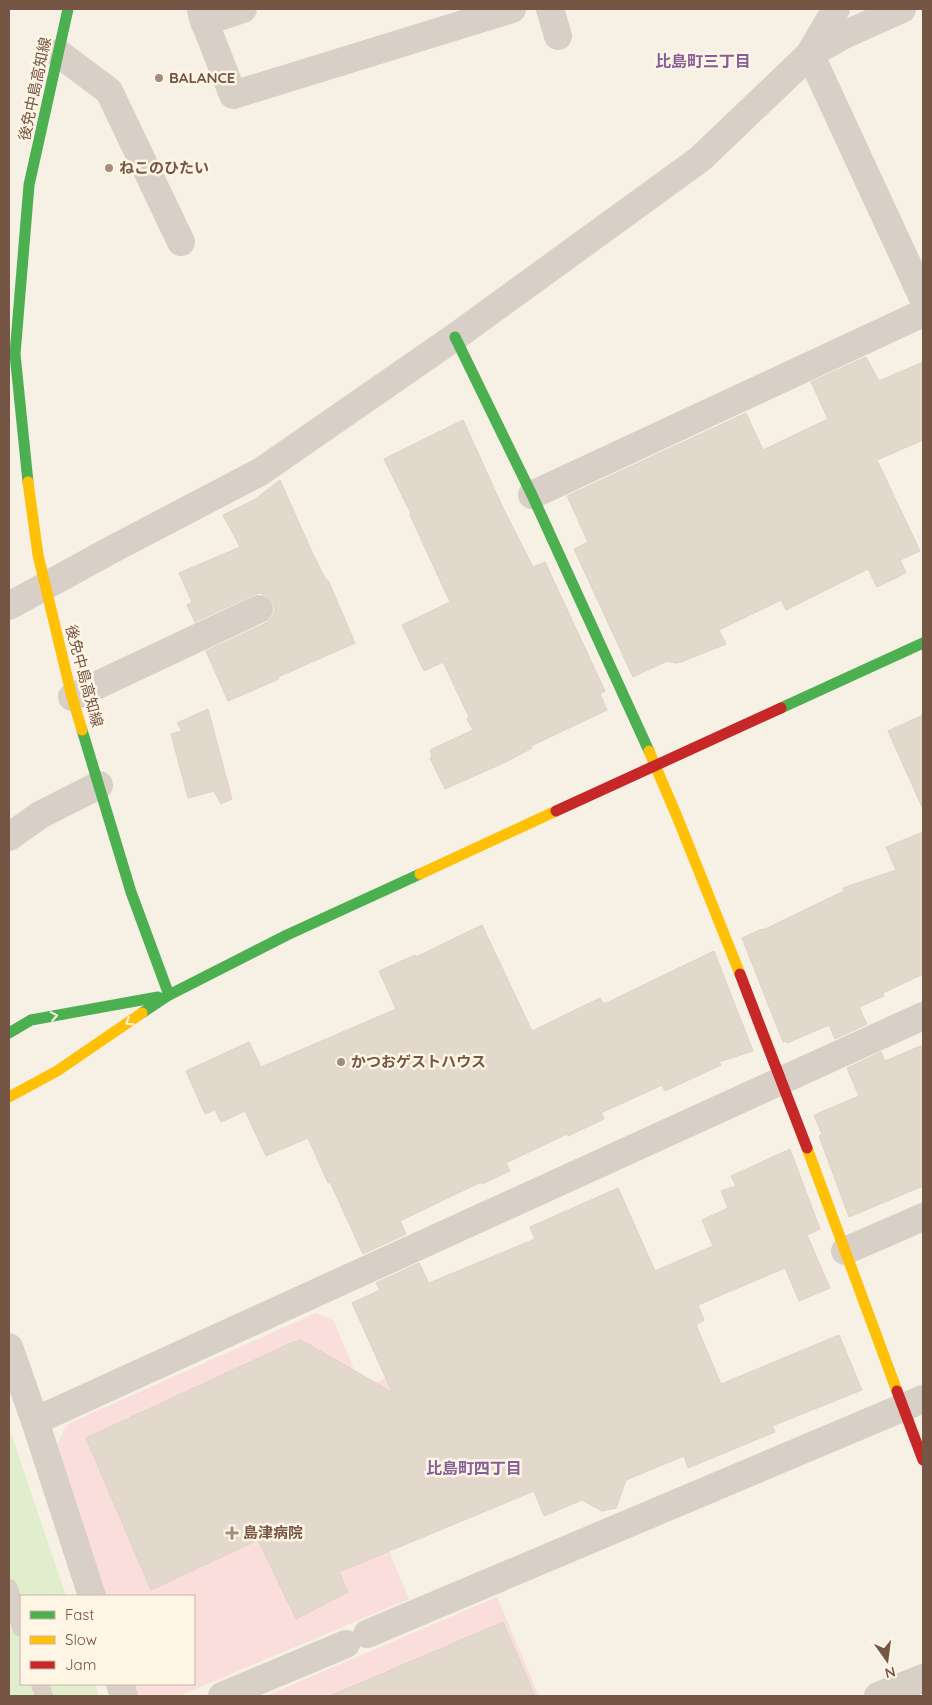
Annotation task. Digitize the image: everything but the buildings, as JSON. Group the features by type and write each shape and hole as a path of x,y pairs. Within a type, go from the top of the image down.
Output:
{"street":[{"name":"後免中島高知線","path":"68,9 17,236 12,355 38,555 72,697 131,892 169,995"},
{"path":"244,9 203,15 233,95 512,9"},
{"path":"550,9 558,36"},
{"path":"810,54 836,9"},
{"path":"9,606 260,472 455,337 700,159 810,54 844,35 902,9"},
{"path":"58,52 109,90 181,242"},
{"path":"810,54 923,298"},
{"path":"532,495 923,313"},
{"path":"455,337 532,495 678,818 782,1080 845,1251 913,1403 923,1460"},
{"path":"72,697 259,609"},
{"path":"9,1097 57,1071 169,995 287,935 923,643"},
{"path":"9,837 40,815 99,785"},
{"path":"9,1033 31,1020 169,995"},
{"path":"35,1421 923,1016"},
{"path":"845,1251 923,1217"},
{"path":"9,1347 92,1595"},
{"path":"222,1696 913,1403"},
{"path":"878,1696 923,1678"}],"lane":[{"path":"9,1588 12,1609 20,1626"}],"shaded area":[{"name":"島津病院","path":"316,1313 334,1321 362,1389 460,1344 355,1469 409,1599 179,1696 144,1696 138,1694 135,1685 195,1685 195,1595 105,1595 55,1448 68,1424"},
{"path":"497,1597 539,1696 266,1696"}],"green space":[{"path":"9,1427 66,1595 20,1595 20,1685 95,1685 99,1696 9,1696"}],"traffic: fast":[{"path":"28,482 15,354 29,185 68,9"},
{"path":"455,337 532,495 649,751"},
{"path":"781,708 923,643"},
{"path":"82,730 131,892 169,995"},
{"path":"142,1013 169,995 287,935 420,874"},
{"path":"9,1033 31,1020 158,997"}],"traffic: slow":[{"path":"28,482 38,555 72,697 82,730"},
{"path":"649,751 740,974"},
{"path":"420,874 556,811"},
{"path":"9,1097 57,1071 142,1013"},
{"path":"807,1148 897,1391"}],"traffic: jam":[{"path":"556,811 781,708"},
{"path":"740,974 807,1148"},
{"path":"897,1391 923,1460"}],"place":[{"name":"BALANCE","path":"159,78"},
{"name":"ねこのひたい","path":"109,168"},
{"name":"かつおゲストハウス","path":"341,1062"},
{"name":"島津病院","path":"232,1533"}],"district":[{"name":"比島町三丁目","path":"703,61"},
{"name":"比島町四丁目","path":"474,1468"}]}
